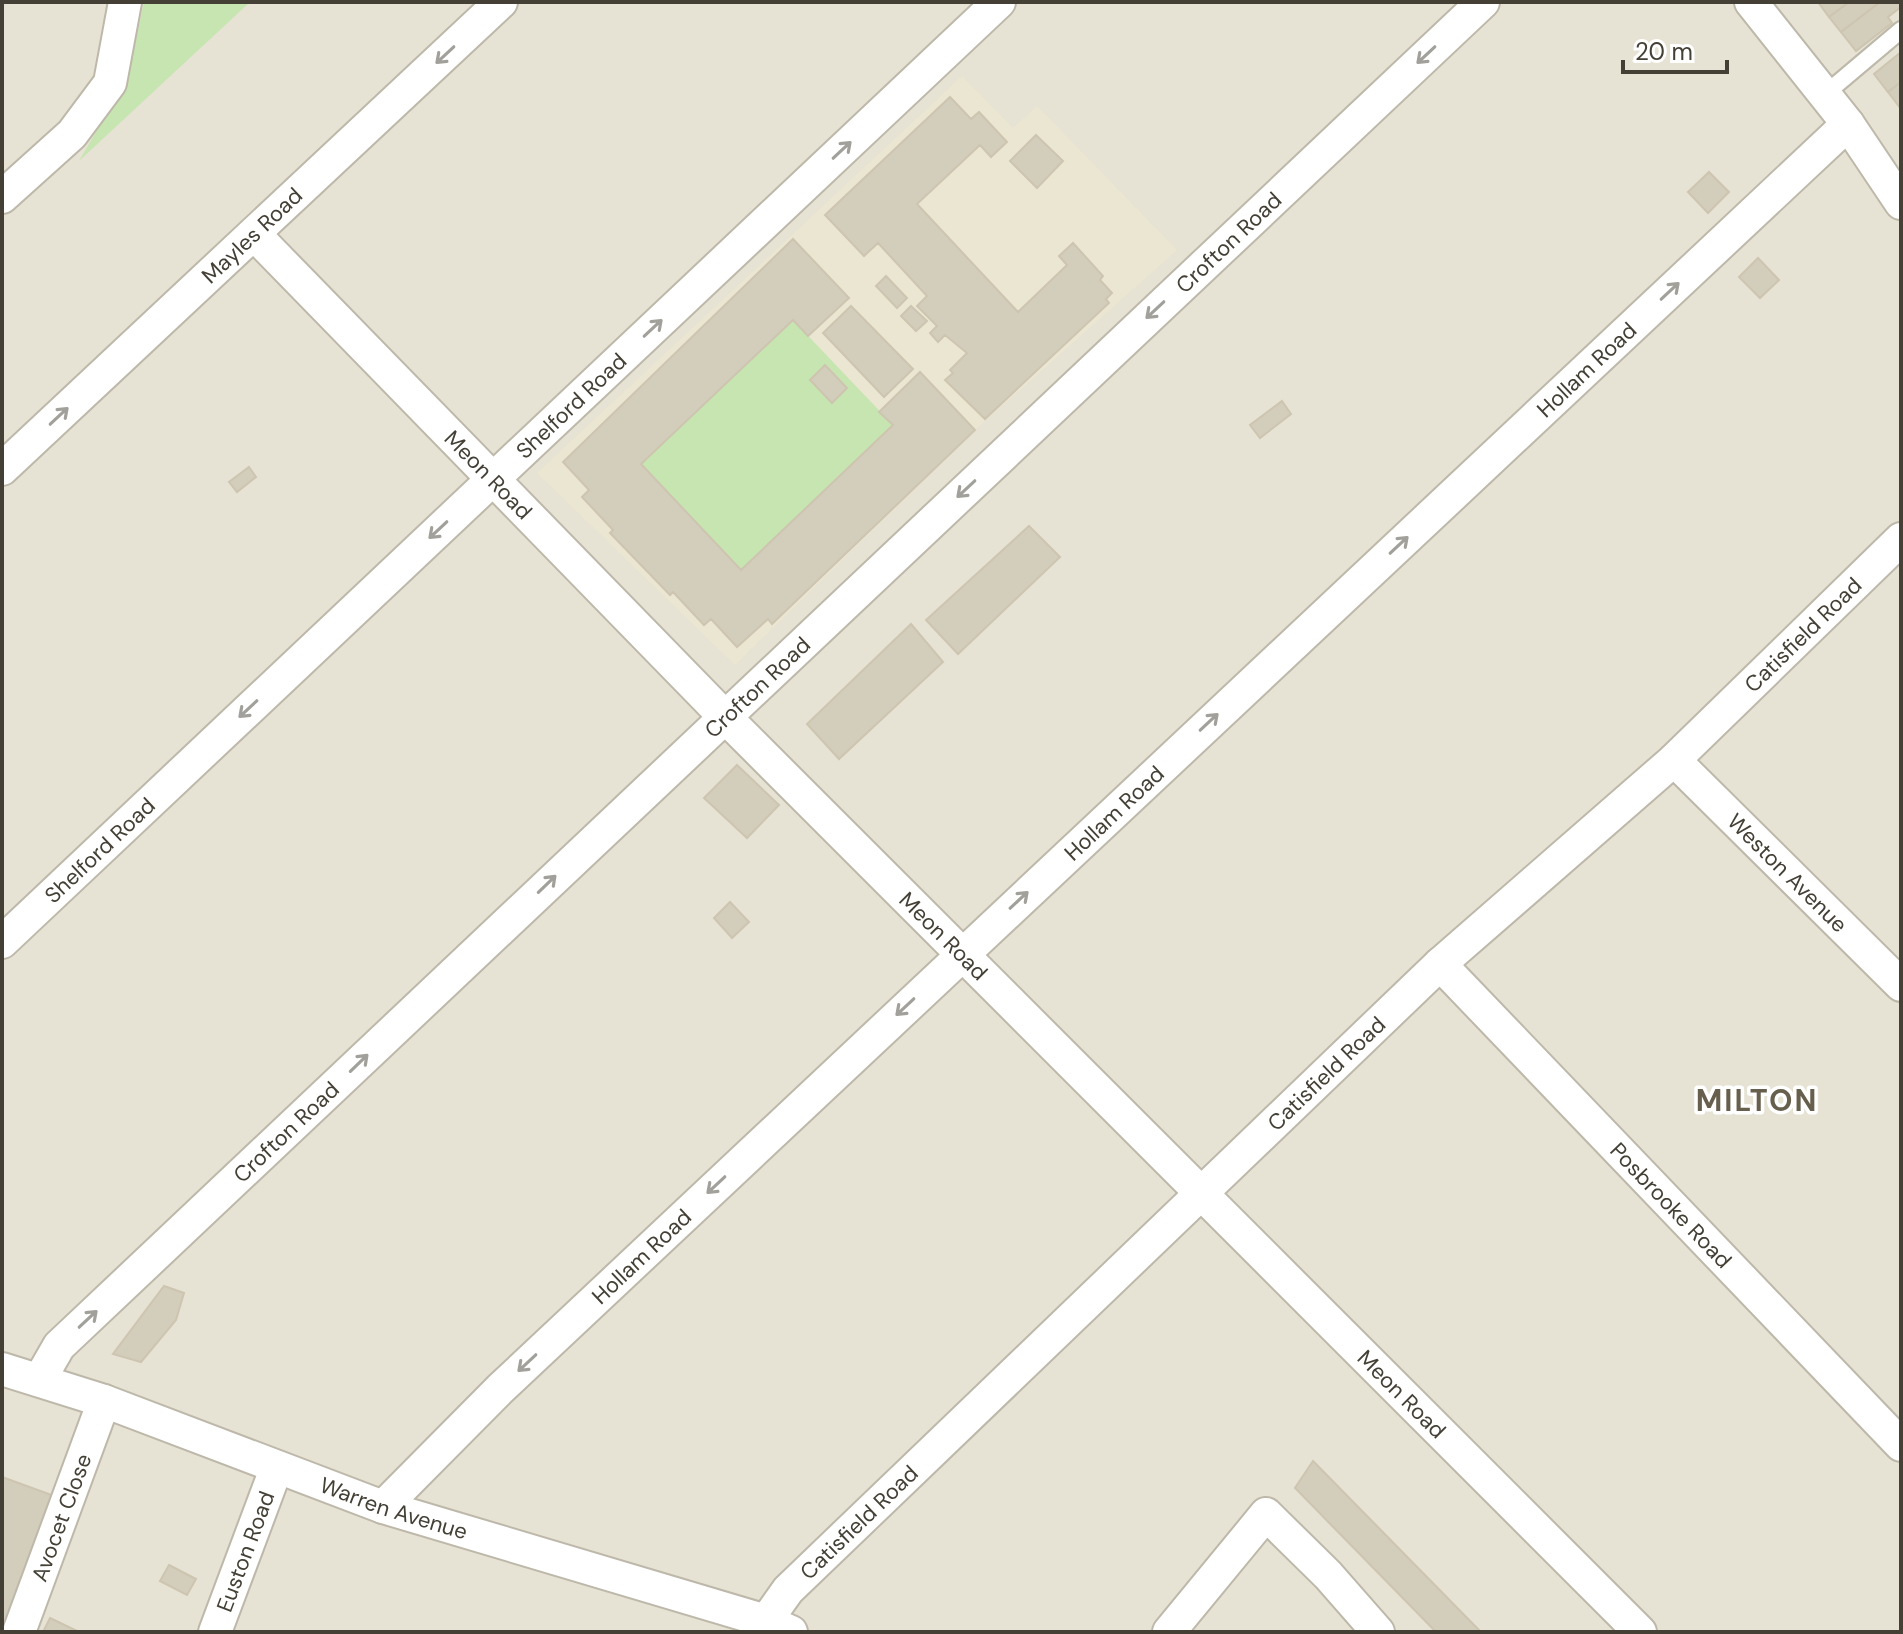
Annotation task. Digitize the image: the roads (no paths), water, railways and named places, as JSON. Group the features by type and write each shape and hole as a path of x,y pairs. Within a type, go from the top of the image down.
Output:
{"street":[{"path":"2,197 72,134 110,83 125,2"},
{"name":"Mayles Road","path":"2,469 501,2"},
{"name":"Shelford Road","path":"2,942 999,2"},
{"name":"Crofton Road","path":"40,1379 59,1346 1483,2"},
{"path":"1751,2 1848,124 1901,203"},
{"name":"Hollam Road","path":"383,1507 500,1389 1848,124"},
{"name":"Meon Road","path":"254,234 724,716 1640,1632"},
{"name":"Catisfield Road","path":"778,1627 788,1590 1440,964 1674,760 1901,539"},
{"name":"Weston Avenue","path":"1674,760 1900,981"},
{"name":"Posbrooke Road","path":"1440,964 1901,1445"},
{"name":"Warren Avenue","path":"2,1369 104,1401 276,1469 383,1507 778,1627"},
{"name":"Avocet Close","path":"19,1632 104,1401"},
{"name":"Euston Road","path":"215,1632 276,1469"},
{"path":"1169,1632 1266,1514 1328,1575 1378,1632"}],"lane":[{"path":"1824,95 1901,30"}],"district":[{"name":"MILTON","path":"1757,1100"}]}
